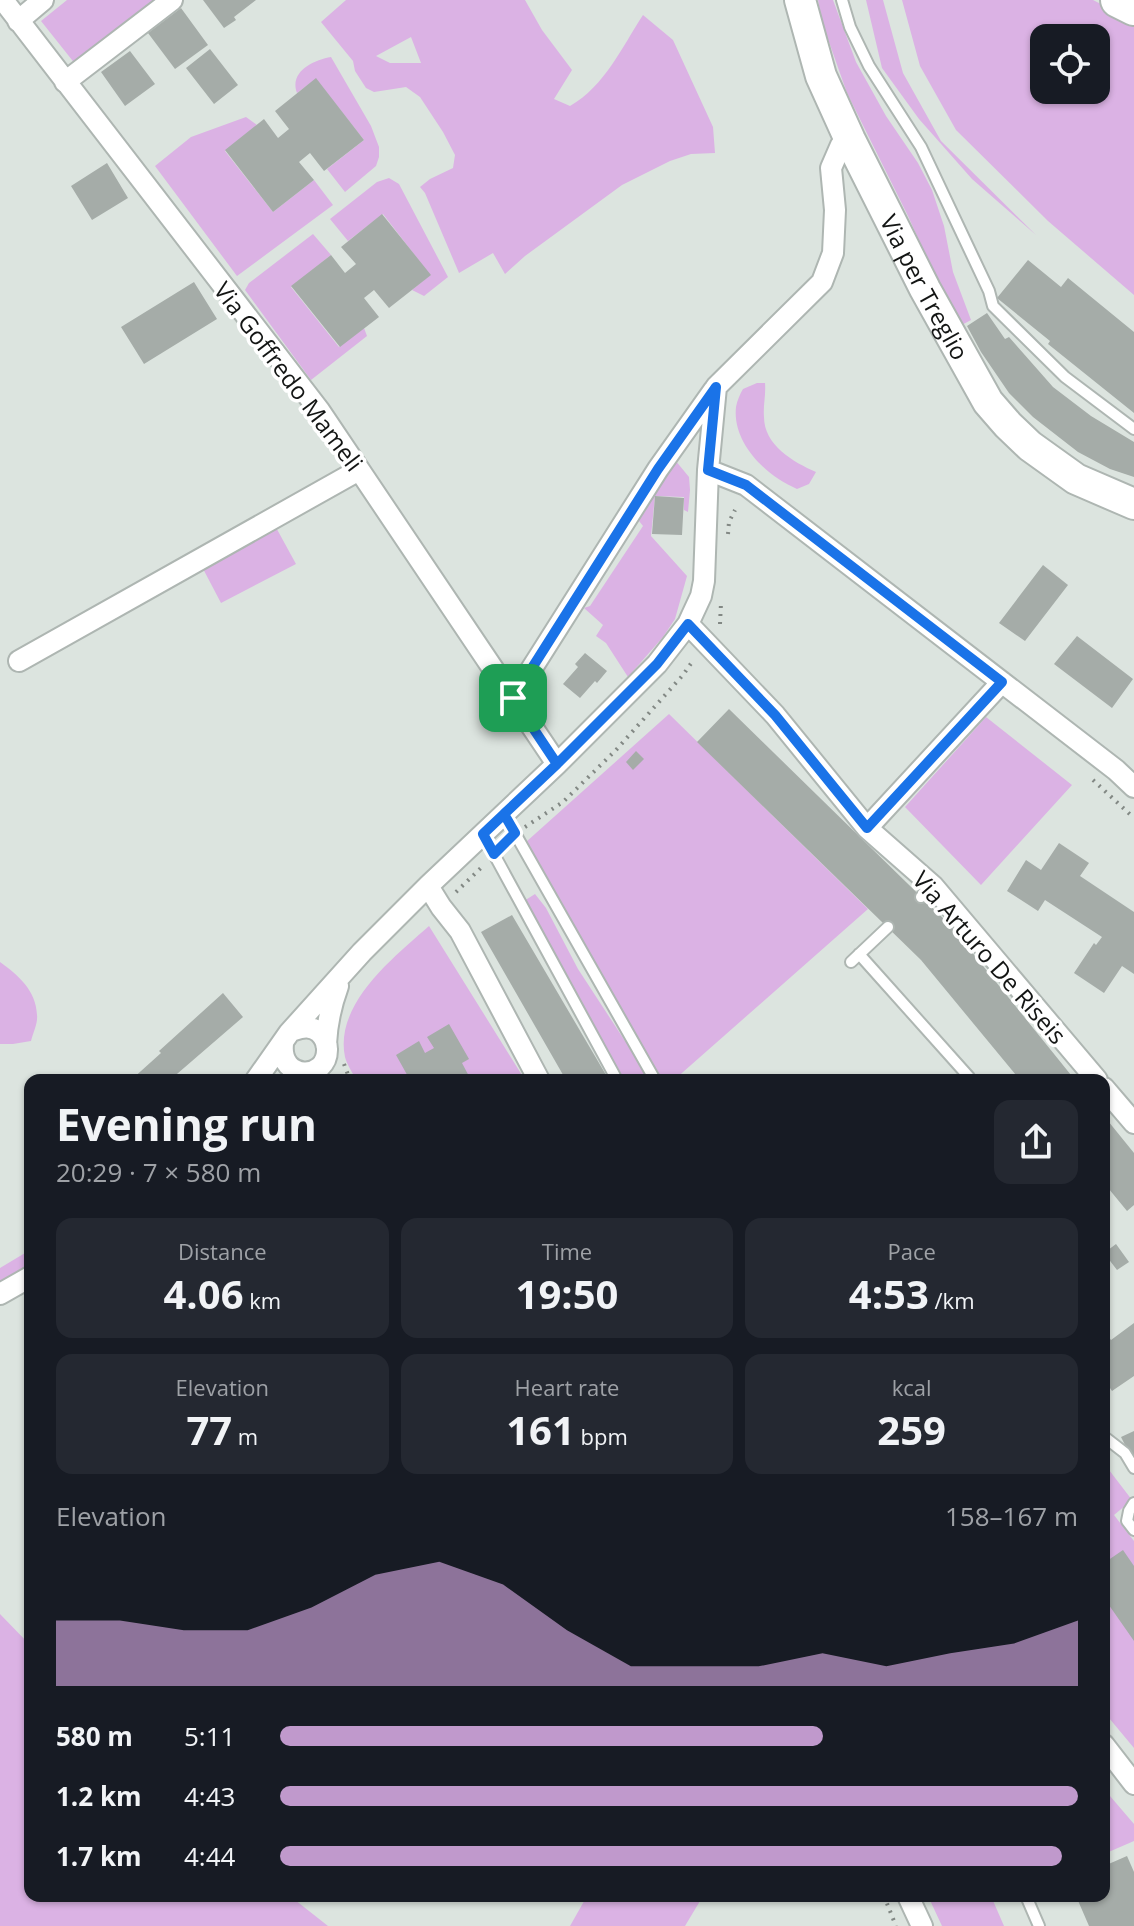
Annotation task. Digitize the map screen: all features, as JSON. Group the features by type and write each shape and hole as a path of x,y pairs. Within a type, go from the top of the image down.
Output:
{"main road":[{"name":"Via per Treglio","path":"800,0 821,76 850,140 932,301 988,402 1030,446 1076,479 1134,504"},
{"path":"1118,0 1134,8"}],"street":[{"name":"Via Goffredo Mameli","path":"3,0 319,410 557,764"},
{"path":"18,21 43,0"},
{"path":"65,82 172,0"},
{"path":"513,698 658,469 716,387 822,282 833,253 835,210 831,168 841,145 850,140"},
{"path":"260,1074 288,1037 362,952 657,664 688,624 701,596 704,581 708,470 716,387"},
{"path":"19,661 359,470"},
{"path":"708,470 746,485 1134,787"},
{"name":"Via Arturo De Riseis","path":"688,624 775,715 867,828 1092,1074"},
{"path":"867,828 1002,682"},
{"path":"428,886 460,931 536,1074"},
{"path":"330,1074 332,1051 327,1028 342,975"},
{"path":"308,1027 324,1038 332,1051 318,1068 301,1074 291,1068 283,1057 288,1037 308,1027"},
{"path":"1110,1095 1134,1123"},
{"path":"0,1294 24,1280"},
{"path":"1110,1753 1134,1784"},
{"path":"911,1902 922,1926"}],"lane":[{"path":"842,0 850,27 869,66 921,147 989,291 993,306 1065,377 1134,429"},
{"path":"504,814 652,1074"},
{"path":"483,834 614,1074"},
{"path":"888,927 855,958 966,1074"},
{"path":"1110,1441 1125,1453 1134,1468"},
{"path":"1134,1503 1127,1521 1134,1530"},
{"path":"1029,1902 1039,1926"}],"path":[{"path":"515,833 563,802 616,750 692,662"},
{"path":"464,885 494,854"},
{"path":"332,1051 346,1074"},
{"path":"886,1902 896,1926"}],"shaded area":[{"path":"67,0 160,0 76,65 41,21"},
{"path":"346,0 525,0 542,30 572,70 554,99 570,106 603,77 643,15 673,40 713,127 715,153 691,154 670,161 622,185 505,274 493,253 459,273 420,187 453,168 455,155 443,132 420,97 406,87 374,92 366,88 355,71 353,61 321,22","holes":["411,37 421,63 390,63 376,56"]},
{"path":"818,0 833,0 856,62 932,190 944,226 953,272 971,320 958,327 847,93 822,22"},
{"path":"866,0 883,0 903,73 941,141 1036,235 972,179 919,119 882,68"},
{"path":"902,0 1093,0 1134,21 1134,295 1048,221 956,130 920,66"},
{"path":"331,57 371,126 379,147 376,166 345,192 327,169 364,140 316,79 297,93 295,86 304,68"},
{"path":"246,117 257,125 225,151 273,212 314,180 333,205 237,276 155,166 191,137"},
{"path":"389,178 399,184 448,277 424,296 412,290 430,275 383,214 348,241 330,219 377,182"},
{"path":"313,234 331,255 291,287 339,347 364,328 367,336 311,380 245,290 249,283"},
{"path":"765,383 764,417 769,436 789,458 816,472 809,484 797,489 785,483 763,467 745,445 739,433 736,407 743,389"},
{"path":"675,460 689,477 688,512 684,510 684,497 655,496 651,536 687,576 675,619 628,677 606,643 596,636 603,625 584,608 590,606 643,526 639,521"},
{"path":"273,522 296,564 221,603 200,563"},
{"path":"669,714 868,909 681,1074 618,1074 524,901 535,894 546,908 578,969 625,1041 635,1038 526,842"},
{"path":"986,717 1072,785 981,885 905,807"},
{"path":"429,926 521,1074 353,1074 345,1057 344,1037 349,1019 370,983"},
{"path":"0,962 19,978 33,998 37,1018 31,1041 0,1044"},
{"path":"24,1254 24,1275 0,1287 0,1268"},
{"path":"1110,1471 1132,1500 1114,1515 1134,1541 1134,1748 1110,1719"},
{"path":"0,1614 24,1639 24,1902 298,1902 328,1926 0,1926"},
{"path":"1110,1796 1134,1824 1134,1841 1110,1851"},
{"path":"584,1902 699,1902 685,1926 570,1926"},
{"path":"931,1902 994,1902 1004,1926 942,1926"}],"building":[{"path":"203,0 256,0 224,28"},
{"path":"181,8 208,45 175,69 148,33"},
{"path":"210,49 238,85 214,104 186,68"},
{"path":"130,51 155,84 125,106 101,72"},
{"path":"316,78 364,140 324,171 310,153 299,162 314,180 273,212 225,150 264,119 278,138 289,129 275,111"},
{"path":"107,163 128,198 92,220 71,186"},
{"path":"382,214 431,275 389,308 374,290 364,298 379,317 340,347 291,286 331,255 345,273 356,264 341,247"},
{"path":"1028,260 1061,287 1068,278 1134,332 1134,413 1048,344 1050,341 997,298"},
{"path":"194,282 217,319 144,364 121,327"},
{"path":"987,313 1005,339 1009,337 1053,387 1091,416 1134,442 1134,477 1110,469 1078,452 1033,417 1009,393 967,326"},
{"path":"655,496 684,498 682,535 652,534"},
{"path":"1043,565 1068,585 1025,641 999,623"},
{"path":"1077,636 1133,679 1112,708 1054,664"},
{"path":"585,653 607,671 580,698 563,684"},
{"path":"729,709 950,925 1070,1074 1015,1074 921,960 697,742"},
{"path":"636,751 644,759 633,770 626,762"},
{"path":"1059,843 1089,863 1080,876 1134,912 1134,974 1122,966 1104,993 1074,973 1094,943 1096,945 1102,937 1045,900 1038,911 1007,891 1026,860 1041,870"},
{"path":"512,915 605,1074 563,1074 481,932"},
{"path":"223,993 243,1017 177,1074 138,1074 161,1053 159,1051"},
{"path":"449,1024 469,1059 462,1063 468,1074 407,1074 396,1055 419,1041 425,1053 434,1048 427,1037"},
{"path":"1110,1123 1134,1153 1134,1205 1127,1211 1110,1190"},
{"path":"1116,1244 1129,1262 1117,1270 1110,1261 1110,1248"},
{"path":"1134,1323 1134,1376 1112,1391 1110,1388 1111,1340"},
{"path":"1134,1431 1134,1463 1121,1437"},
{"path":"1123,1550 1134,1566 1134,1641 1110,1607 1110,1559"},
{"path":"1127,1856 1134,1872 1134,1926 1089,1926 1079,1902 1110,1902 1110,1863"}],"route":[{"path":"513,698 557,764 504,814 483,834 494,854 515,833 504,814 557,764 657,664 688,624 775,715 867,828 1002,682 746,485 708,470 716,387 658,469 513,698"}]}
